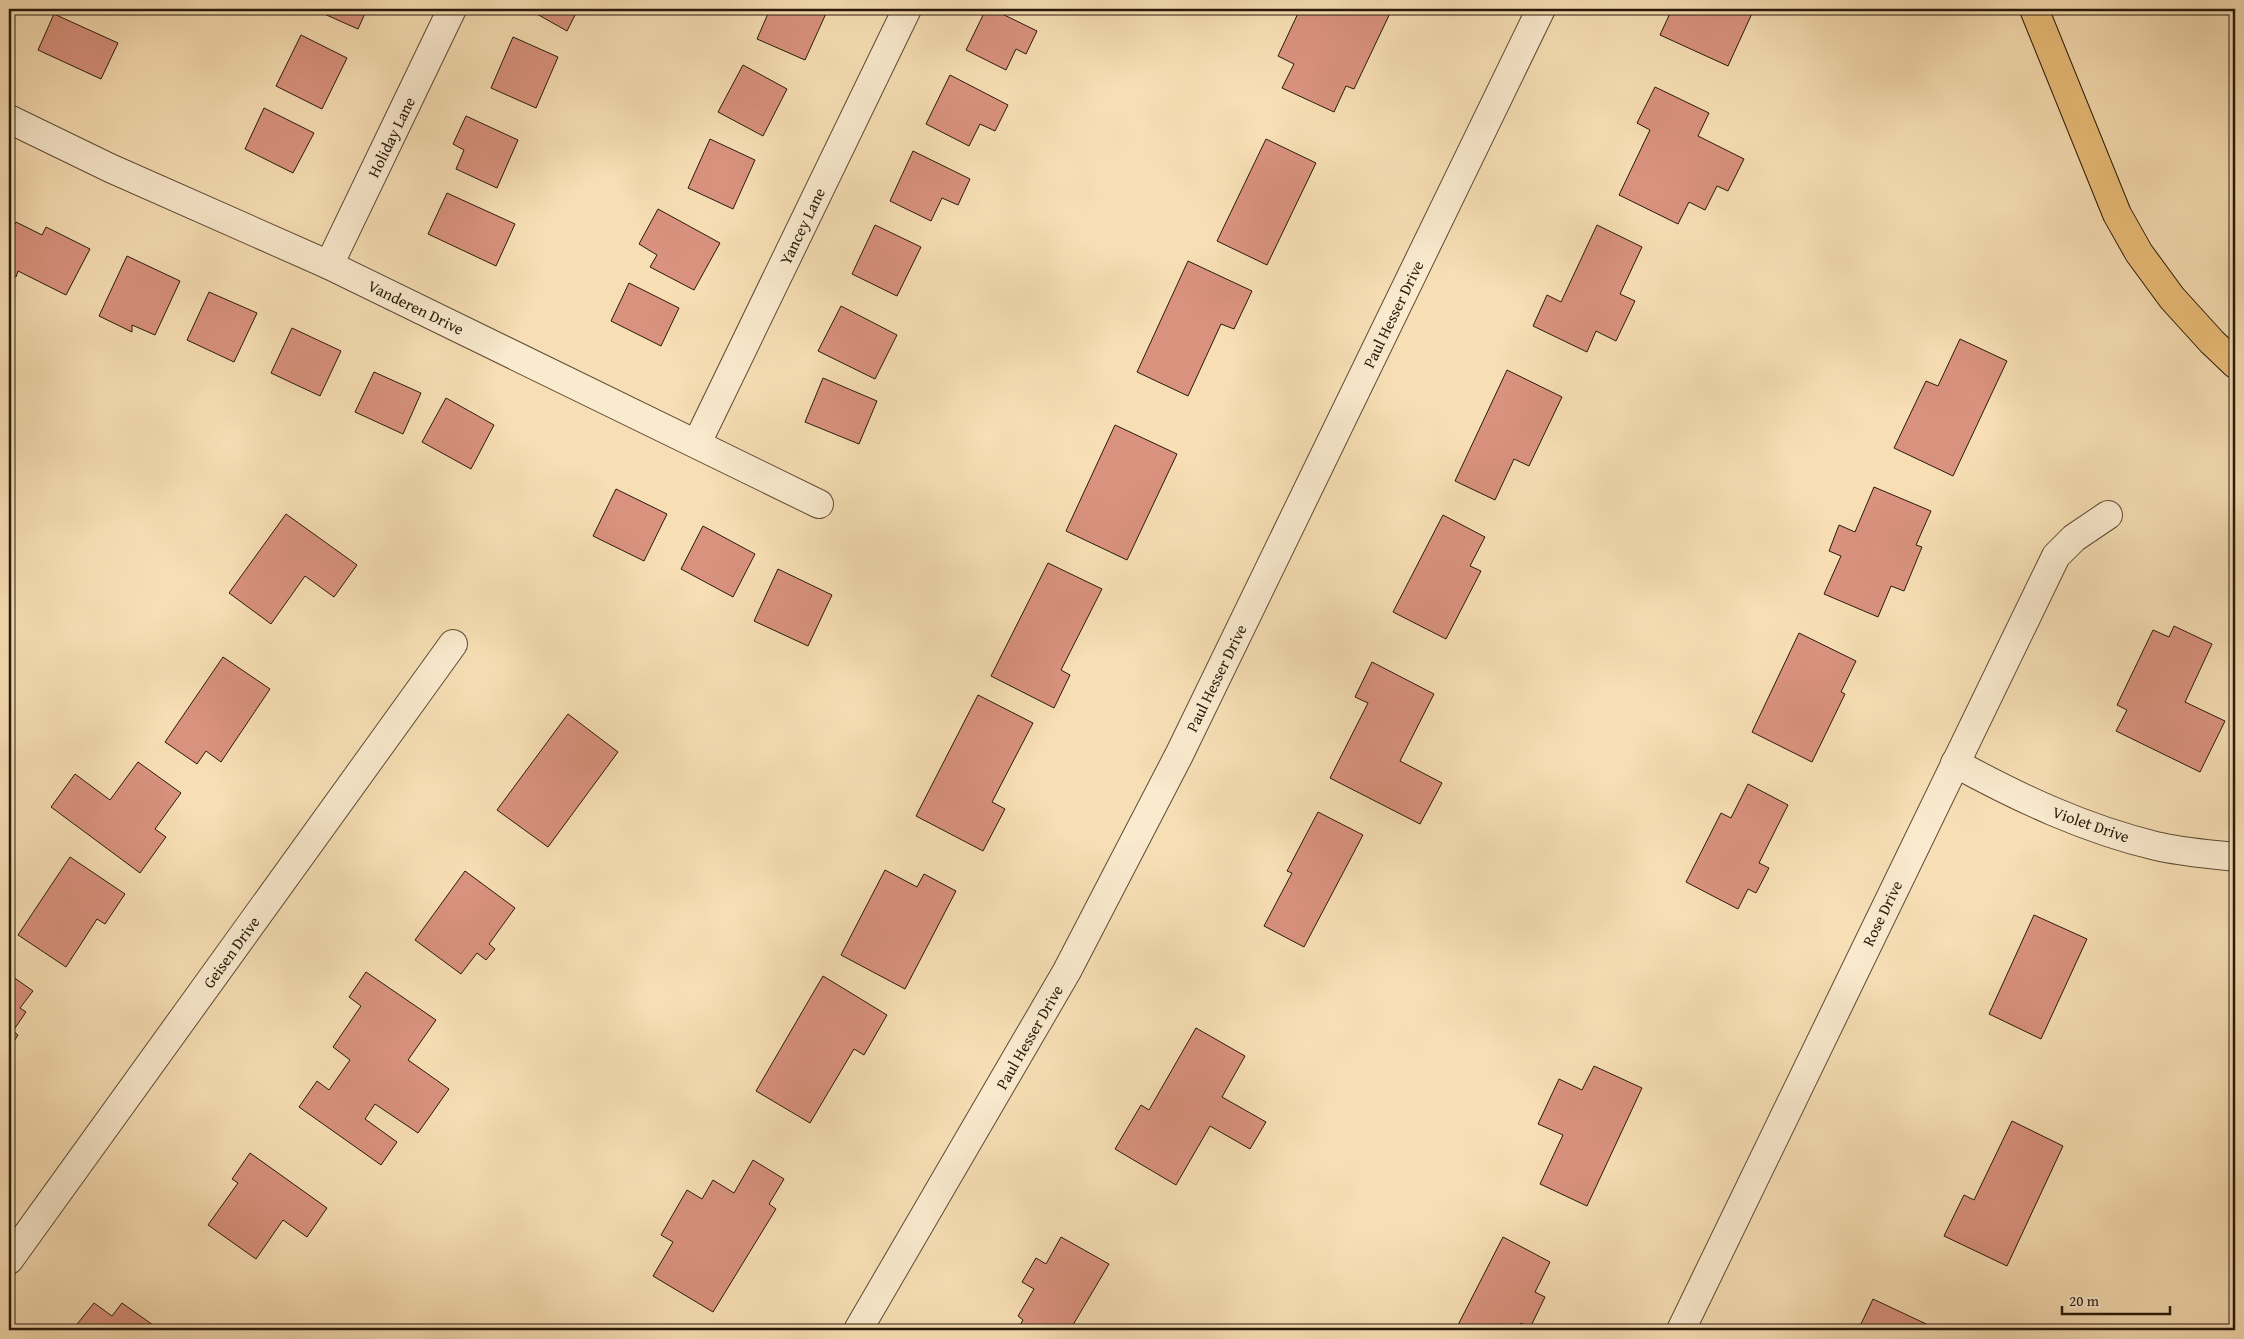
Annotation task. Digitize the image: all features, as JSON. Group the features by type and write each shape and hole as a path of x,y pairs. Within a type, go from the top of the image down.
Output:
{"highway":[{"path":"2034,9 2117,214 2140,253 2172,298 2235,364"}],"street":[{"name":"Holiday Lane","path":"329,265 452,9"},
{"name":"Yancey Lane","path":"697,443 907,9"},
{"name":"Paul Hesser Drive","path":"858,1330 1067,971 1179,755 1541,9"},
{"name":"Vanderen Drive","path":"9,119 110,168 329,265 819,504"},
{"name":"Rose Drive","path":"1680,1330 2056,556 2074,538 2108,515"},
{"name":"Geisen Drive","path":"9,1260 453,644"},
{"name":"Violet Drive","path":"1955,763 2001,788 2078,823 2157,846 2235,857"}],"building":[{"path":"94,9 110,9 107,15"},
{"path":"313,9 367,9 358,29"},
{"path":"528,9 578,9 567,31"},
{"path":"770,9 828,9 805,60 757,39"},
{"path":"986,9 992,9 1037,31 1026,54 1016,49 1006,70 966,50"},
{"path":"1300,9 1392,9 1354,89 1346,86 1334,112 1282,88 1294,64 1278,56"},
{"path":"1672,9 1754,9 1728,66 1660,35"},
{"path":"54,14 118,43 101,79 38,50"},
{"path":"301,35 347,58 322,109 276,86"},
{"path":"513,37 558,57 536,108 491,88"},
{"path":"743,65 787,89 763,136 718,112"},
{"path":"950,75 1008,105 995,131 980,124 969,146 926,124"},
{"path":"1655,87 1709,113 1698,136 1744,159 1728,191 1717,186 1705,210 1689,202 1678,224 1619,195 1650,130 1637,123"},
{"path":"264,108 314,133 293,173 245,149"},
{"path":"466,116 518,140 497,188 456,169 464,150 453,144"},
{"path":"710,139 755,160 733,209 688,188"},
{"path":"1266,139 1316,163 1267,265 1217,241"},
{"path":"913,151 970,179 958,205 942,198 931,221 890,201"},
{"path":"447,193 515,224 496,266 428,234"},
{"path":"658,209 720,243 694,290 650,267 657,255 639,244"},
{"path":"16,222 42,235 46,227 90,249 66,295 18,271 16,277 9,273 9,236"},
{"path":"875,225 921,247 897,296 852,274"},
{"path":"1597,225 1642,247 1620,294 1635,301 1616,341 1596,331 1587,352 1533,326 1547,295 1561,302"},
{"path":"127,256 180,281 155,335 132,325 132,332 99,316"},
{"path":"1188,261 1252,291 1234,329 1221,324 1188,396 1137,372"},
{"path":"629,283 679,308 661,346 611,321"},
{"path":"209,292 257,313 234,362 187,340"},
{"path":"841,306 897,335 875,379 818,351"},
{"path":"292,328 341,351 320,396 271,373"},
{"path":"1960,339 2007,361 1953,476 1894,448 1926,381 1938,386"},
{"path":"1507,370 1562,397 1529,466 1514,459 1495,500 1455,481"},
{"path":"374,372 421,393 403,434 355,412"},
{"path":"823,378 877,401 859,444 805,422"},
{"path":"446,398 494,425 471,469 422,442"},
{"path":"1115,425 1177,454 1127,560 1066,531"},
{"path":"1874,487 1931,511 1916,545 1922,547 1904,591 1891,586 1878,617 1824,594 1841,556 1829,551 1839,525 1855,532"},
{"path":"616,489 667,514 644,561 593,536"},
{"path":"286,514 357,565 334,597 305,576 271,624 229,593"},
{"path":"1443,515 1485,537 1470,566 1481,571 1446,639 1393,612"},
{"path":"703,526 755,554 733,597 681,569"},
{"path":"1048,563 1102,589 1061,670 1070,675 1054,708 991,676"},
{"path":"778,569 832,595 808,646 754,621"},
{"path":"2174,626 2212,644 2185,702 2225,721 2200,772 2116,731 2127,710 2117,705 2153,630 2169,637"},
{"path":"1799,633 1856,661 1841,692 1845,694 1812,762 1752,732"},
{"path":"223,657 270,689 221,762 206,751 197,764 165,742"},
{"path":"1372,662 1434,694 1400,761 1442,783 1420,824 1330,778 1368,703 1355,697"},
{"path":"978,695 1033,723 992,802 1005,809 983,851 916,816"},
{"path":"568,714 618,752 548,847 497,810"},
{"path":"138,762 181,793 155,829 166,837 140,873 51,807 75,774 110,800"},
{"path":"1748,784 1788,805 1759,863 1769,868 1756,893 1748,889 1738,909 1686,882 1721,813 1731,818"},
{"path":"1318,812 1363,835 1304,947 1264,926 1292,873 1287,871"},
{"path":"70,857 125,894 105,924 97,919 66,967 18,935"},
{"path":"885,870 917,887 924,874 956,891 905,989 841,955"},
{"path":"465,871 515,908 489,944 495,949 486,960 477,953 461,974 415,940"},
{"path":"2034,915 2087,939 2041,1039 1989,1014"},
{"path":"366,972 436,1020 408,1060 449,1089 418,1133 375,1104 365,1119 397,1142 381,1165 299,1107 317,1081 329,1090 350,1060 333,1047 361,1006 349,997"},
{"path":"9,974 33,991 20,1008 26,1012 13,1031 18,1035 9,1049"},
{"path":"823,976 887,1015 864,1055 854,1049 810,1123 756,1091"},
{"path":"1196,1028 1245,1056 1222,1097 1266,1122 1250,1149 1210,1126 1176,1185 1115,1149 1141,1105 1149,1110"},
{"path":"1594,1066 1642,1088 1587,1206 1540,1184 1563,1135 1538,1124 1559,1079 1582,1090"},
{"path":"2012,1121 2063,1146 2007,1266 1944,1236 1964,1195 1974,1200"},
{"path":"250,1153 327,1208 307,1237 283,1220 256,1259 208,1225 238,1183 232,1179"},
{"path":"753,1160 784,1179 769,1204 776,1209 713,1312 653,1276 673,1242 661,1235 687,1190 702,1199 713,1180 734,1193"},
{"path":"1061,1237 1109,1264 1070,1330 1017,1330 1023,1320 1018,1316 1034,1289 1022,1282 1036,1258 1046,1264"},
{"path":"1503,1237 1550,1262 1535,1292 1545,1297 1530,1328 1521,1323 1517,1330 1469,1330 1458,1325"},
{"path":"1873,1299 1939,1330 1858,1330"},
{"path":"94,1303 112,1316 122,1303 160,1330 77,1330 74,1328"}]}
